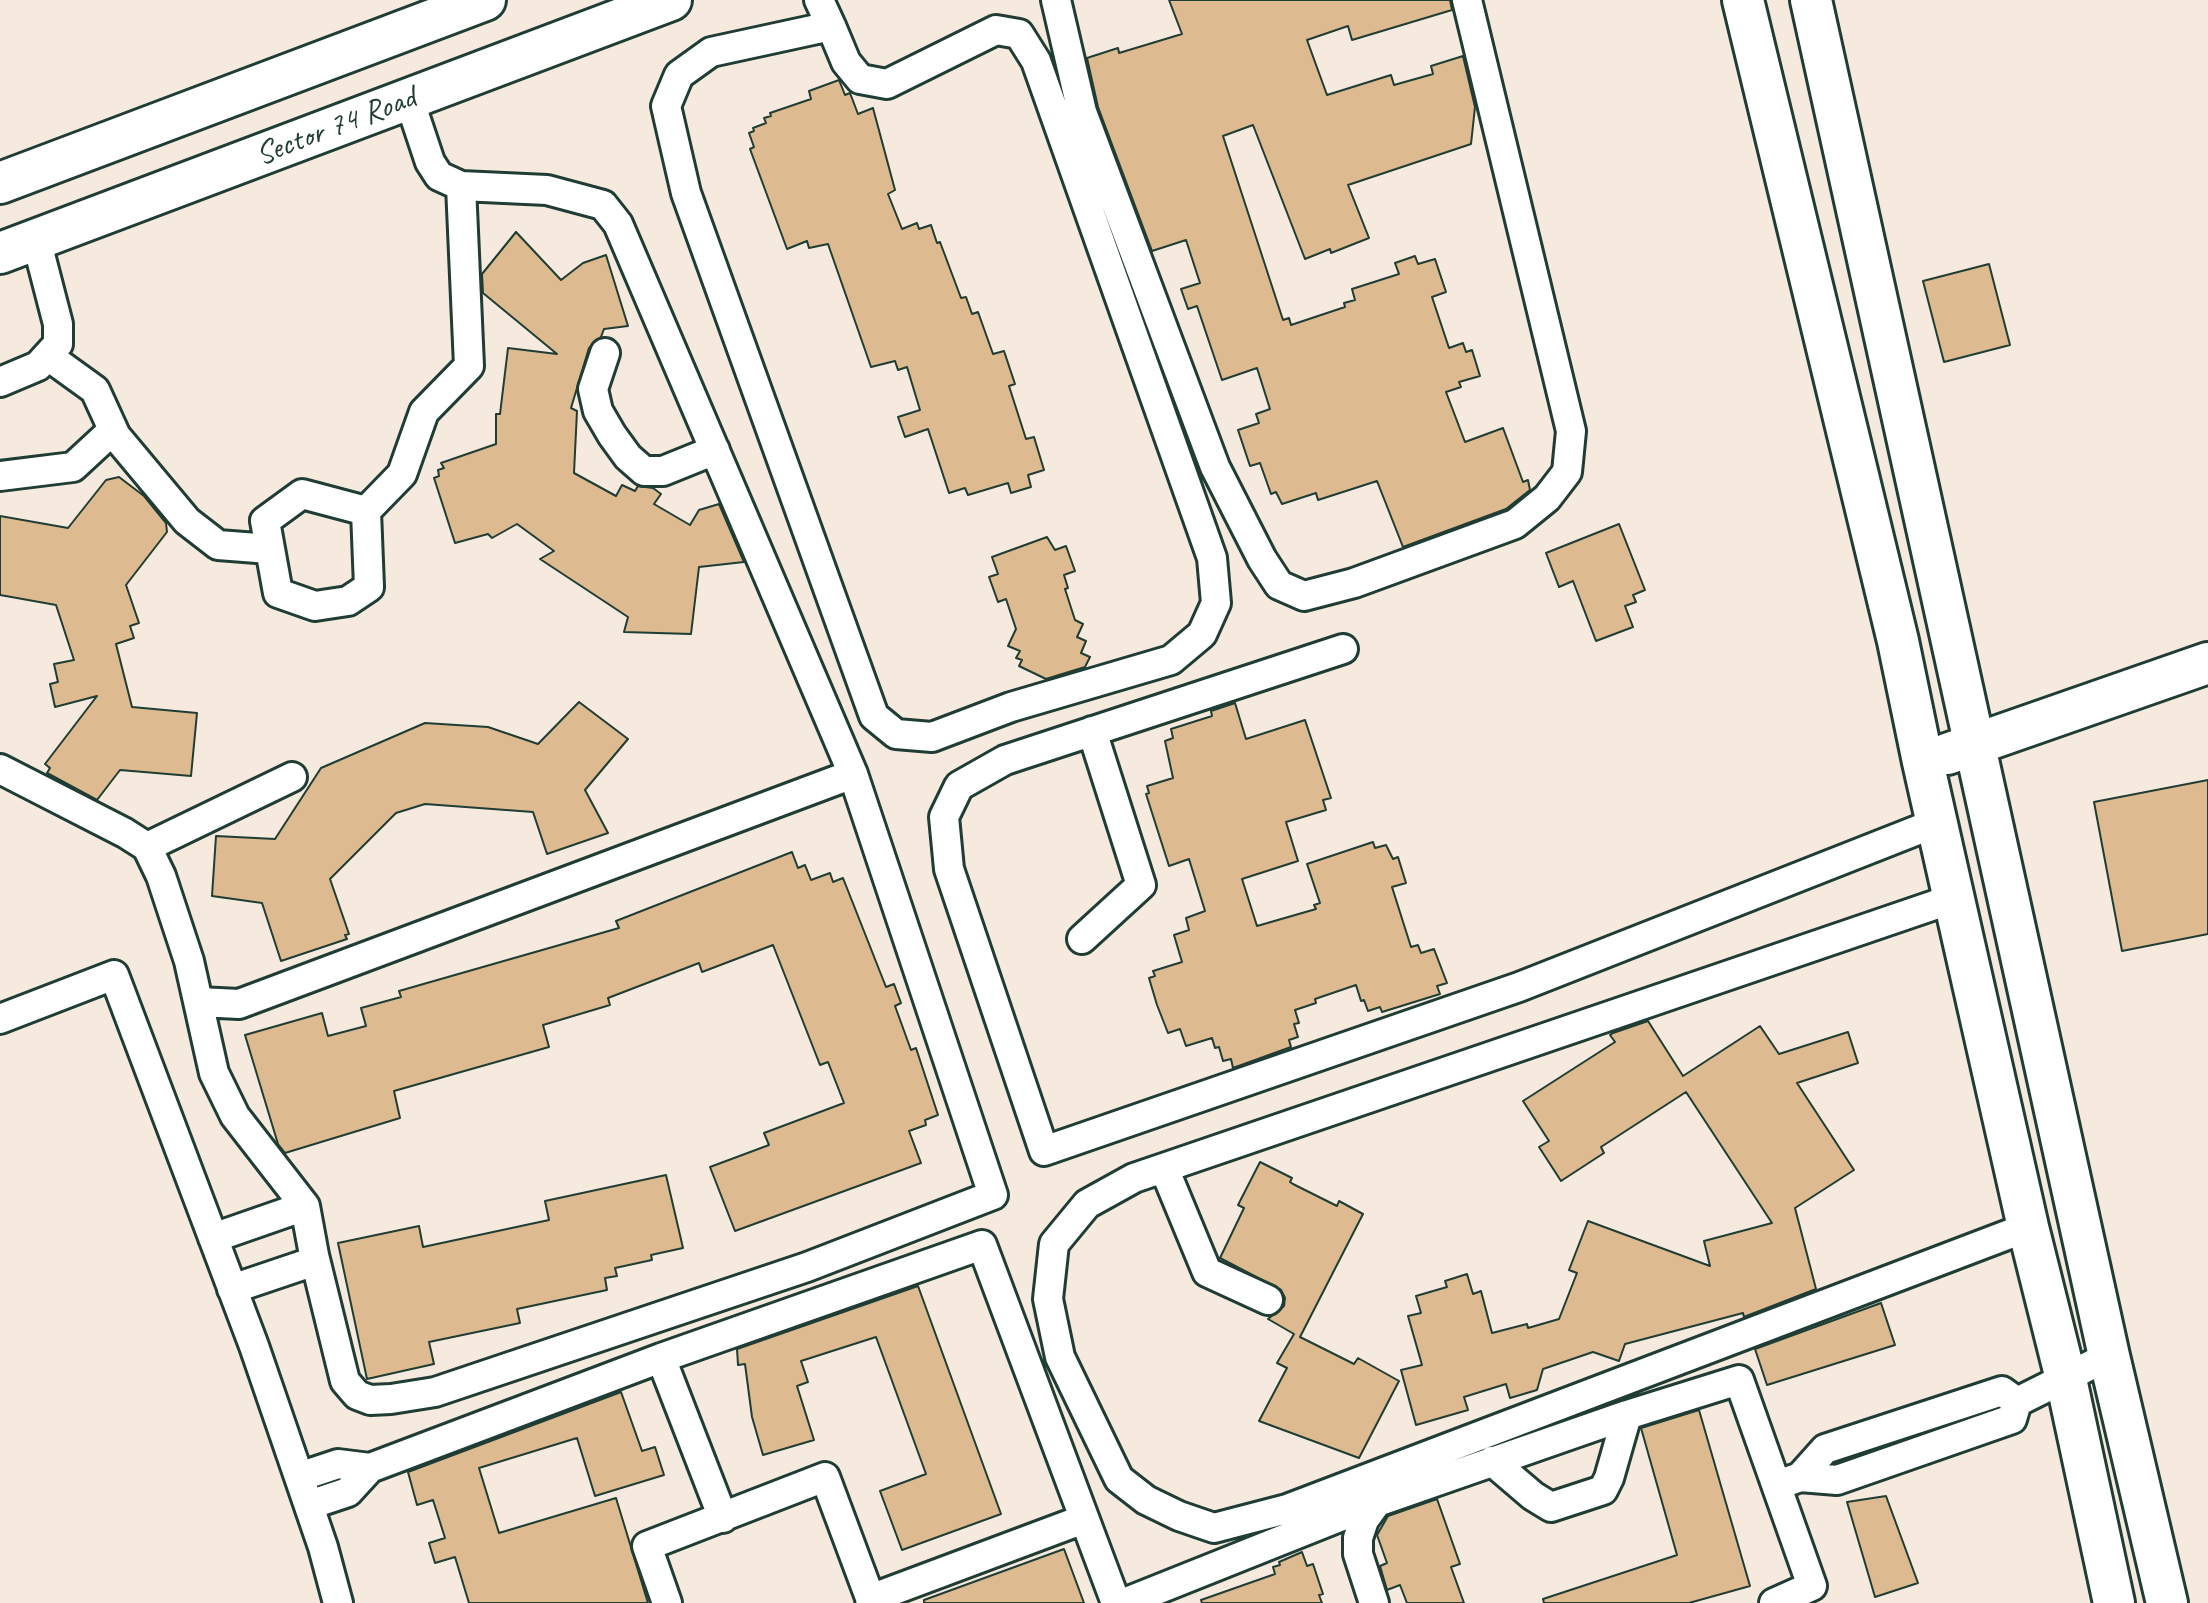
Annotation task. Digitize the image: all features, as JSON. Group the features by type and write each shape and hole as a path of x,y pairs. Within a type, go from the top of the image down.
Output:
{"street":[{"name":"Sector 74 Road","path":"0,183 485,0"},
{"name":"Sector 74 Road","path":"18,246 671,0"},
{"path":"819,0 831,26 846,62 860,79 887,84 996,30 1019,34 1036,61 1212,558 1216,603 1202,634 1171,660 1011,707 932,737 896,734 874,716 686,193 666,106 679,75 711,52 831,26"},
{"path":"1056,0 1082,112 1215,467 1262,559 1279,585 1304,596 1354,583 1515,524 1547,498 1567,472 1571,431 1467,0"},
{"path":"1743,0 1894,625 2114,1603"},
{"path":"1811,0 1973,744 2167,1603"},
{"path":"0,769 147,847 161,876 189,961 214,1073 235,1116 305,1206 315,1261 345,1381 357,1395 370,1400 435,1392 777,1277 993,1195 853,774 618,224 603,205 547,190 461,186 439,176 430,162 409,99"},
{"path":"366,511 302,494 265,521 278,593 315,606 348,601 369,587 366,511 402,474 424,412 469,366 461,186"},
{"path":"0,382 38,366 58,344 58,324 18,246"},
{"path":"605,353 593,389 598,411 628,457 644,471 663,471 715,450"},
{"path":"48,356 95,390 113,430 187,521 218,545 270,549"},
{"path":"0,476 73,467 113,430"},
{"path":"1343,649 1005,760 959,786 944,817 949,869 1044,1151 1519,987 1938,822"},
{"path":"1923,762 2208,663"},
{"path":"1082,939 1141,885 1092,731"},
{"path":"199,1002 239,1004 853,774"},
{"path":"147,847 292,777"},
{"path":"1955,898 1134,1178 1087,1204 1054,1244 1048,1299 1060,1357 1119,1479 1146,1500 1214,1528 1287,1509 2028,1227"},
{"path":"0,1019 114,975 232,1289 309,1505 338,1603"},
{"path":"1164,1168 1207,1272 1268,1300"},
{"path":"213,1238 305,1206"},
{"path":"309,1505 348,1492 370,1468 661,1358 982,1245 1116,1603"},
{"path":"232,1289 315,1261"},
{"path":"1789,1481 1825,1449 2002,1391 2017,1402 2109,1356"},
{"path":"661,1358 723,1518"},
{"path":"1124,1603 1377,1502 1627,1415 1739,1380 1789,1481 1812,1586 1774,1603"},
{"path":"1492,1461 1551,1507 1603,1490 1627,1415"},
{"path":"299,1477 338,1464 370,1468"},
{"path":"667,1603 647,1546 825,1477 871,1601 1084,1519"},
{"path":"1374,1603 1358,1546 1364,1520 1377,1502"}],"building":[{"path":"1169,0 1450,0 1452,10 1352,40 1348,26 1307,40 1327,95 1391,75 1394,85 1433,74 1431,66 1463,56 1475,107 1471,144 1348,185 1369,238 1331,253 1330,249 1305,259 1253,125 1223,136 1283,320 1289,318 1291,325 1345,307 1344,303 1355,300 1352,289 1399,274 1395,263 1415,256 1418,264 1435,259 1446,292 1432,297 1449,348 1463,343 1466,352 1472,350 1480,376 1459,382 1461,387 1446,392 1465,442 1503,428 1523,482 1528,480 1530,490 1506,509 1403,547 1377,481 1318,500 1316,493 1282,504 1276,492 1271,494 1260,463 1250,466 1238,430 1259,423 1256,414 1270,409 1257,368 1222,380 1197,306 1188,309 1181,289 1200,283 1186,240 1152,251 1098,107 1087,58 1118,48 1119,53 1182,34"},
{"path":"839,80 845,95 850,93 858,114 873,108 895,190 888,194 902,229 917,223 919,229 931,225 961,298 966,297 972,314 978,312 993,354 1004,351 1015,384 1009,386 1026,439 1034,437 1044,470 1028,475 1031,487 1011,493 1008,483 968,495 965,488 949,493 928,429 905,437 898,417 920,410 907,367 898,370 895,361 871,367 828,244 809,248 807,241 787,249 750,149 754,147 749,133 766,123 764,118 771,116 770,113 811,99 809,91"},
{"path":"516,232 561,280 583,263 606,255 628,326 604,329 601,337 589,348 571,408 577,411 574,473 616,496 622,485 635,491 638,486 653,488 661,494 654,504 690,525 699,510 719,504 744,562 699,567 691,634 624,632 628,617 540,559 554,551 517,524 492,538 488,534 455,543 434,478 439,476 438,470 444,468 441,463 496,444 496,414 500,414 508,348 557,354 483,293 482,274"},
{"path":"1989,264 2010,345 1944,362 1923,281"},
{"path":"119,477 144,496 166,523 167,532 126,585 139,623 130,626 134,638 116,644 132,707 197,713 191,776 120,770 97,800 47,773 50,768 45,764 97,696 55,707 50,684 58,682 54,664 74,660 56,605 0,595 0,516 68,528 106,480"},
{"path":"1619,524 1645,590 1633,595 1636,602 1625,606 1633,627 1596,641 1573,581 1559,587 1546,553"},
{"path":"1047,537 1055,550 1066,546 1075,571 1064,575 1068,588 1065,589 1075,620 1083,624 1077,637 1086,641 1081,653 1090,657 1085,667 1046,679 1019,666 1022,660 1016,658 1020,651 1008,646 1016,629 1006,599 998,602 989,577 998,574 992,557"},
{"path":"579,702 628,739 585,790 608,833 547,854 533,812 425,804 396,813 330,879 349,934 345,935 347,939 281,961 262,903 212,896 216,836 275,839 321,768 425,723 488,727 538,744"},
{"path":"1235,703 1246,739 1305,720 1331,798 1323,800 1326,810 1286,822 1298,861 1242,879 1257,926 1316,909 1314,905 1320,903 1307,864 1373,842 1375,848 1386,845 1393,859 1398,857 1406,883 1392,887 1411,947 1418,945 1421,953 1434,949 1447,983 1437,986 1440,994 1382,1012 1380,1007 1368,1011 1356,985 1315,999 1316,1003 1295,1010 1299,1023 1294,1024 1298,1037 1289,1040 1291,1047 1233,1068 1231,1059 1223,1061 1219,1047 1215,1048 1212,1038 1186,1046 1180,1029 1168,1033 1157,1005 1149,978 1155,976 1153,971 1182,962 1174,935 1189,930 1186,918 1205,911 1189,859 1169,866 1146,794 1149,793 1147,786 1173,778 1165,741 1173,738 1171,729 1212,716 1211,711"},
{"path":"2208,780 2208,934 2122,951 2094,802"},
{"path":"792,852 798,868 805,865 811,880 830,873 833,882 843,878 886,987 894,984 901,1003 895,1006 911,1050 916,1048 938,1115 925,1120 926,1125 909,1131 921,1163 735,1231 710,1167 769,1145 764,1133 844,1103 828,1062 820,1065 773,945 702,972 699,963 608,998 610,1005 543,1025 549,1047 394,1091 400,1118 285,1153 278,1144 245,1035 322,1013 328,1036 366,1026 361,1008 401,997 399,991 619,928 616,921"},
{"path":"1648,1021 1683,1076 1760,1026 1779,1054 1848,1032 1858,1063 1797,1083 1854,1170 1795,1208 1816,1289 1744,1317 1743,1313 1625,1344 1619,1361 1593,1352 1543,1369 1537,1390 1510,1398 1506,1384 1464,1397 1468,1410 1416,1425 1401,1370 1422,1365 1408,1316 1421,1313 1416,1296 1447,1287 1445,1281 1467,1274 1473,1294 1481,1291 1492,1333 1527,1324 1528,1328 1559,1319 1577,1273 1569,1270 1588,1221 1710,1266 1704,1241 1772,1223 1686,1092 1601,1147 1604,1153 1561,1181 1539,1147 1549,1141 1523,1101 1615,1042 1610,1035 1613,1033"},
{"path":"1260,1162 1292,1178 1290,1182 1293,1184 1337,1206 1339,1201 1363,1214 1300,1337 1354,1364 1358,1358 1399,1381 1359,1458 1259,1421 1287,1368 1277,1363 1294,1334 1268,1319 1284,1306 1285,1298 1281,1290 1220,1258 1244,1208 1238,1205"},
{"path":"666,1175 683,1248 651,1255 652,1260 615,1268 617,1276 605,1278 607,1290 517,1309 520,1323 429,1342 434,1364 367,1379 338,1243 419,1226 423,1247 549,1220 545,1201"},
{"path":"918,1286 1001,1514 902,1550 880,1491 926,1474 876,1337 801,1361 808,1382 797,1386 814,1440 763,1455 752,1417 745,1364 738,1365 737,1349"},
{"path":"1881,1303 1895,1345 1767,1385 1755,1349"},
{"path":"621,1392 642,1451 655,1447 664,1475 595,1496 577,1438 479,1468 499,1533 616,1498 648,1603 469,1603 455,1557 435,1563 429,1543 445,1538 433,1500 417,1505 408,1472"},
{"path":"1699,1410 1750,1586 1689,1603 1544,1603 1543,1599 1677,1555 1641,1428"},
{"path":"1886,1496 1918,1583 1875,1597 1847,1502"},
{"path":"1437,1499 1460,1564 1451,1567 1464,1603 1407,1603 1400,1585 1387,1590 1380,1566 1387,1563 1377,1535 1388,1516"},
{"path":"1064,1549 1084,1603 924,1603 924,1600"},
{"path":"1302,1552 1307,1566 1313,1564 1323,1594 1319,1595 1322,1603 1202,1603 1201,1600 1275,1574 1273,1567 1280,1565 1279,1562"}]}
